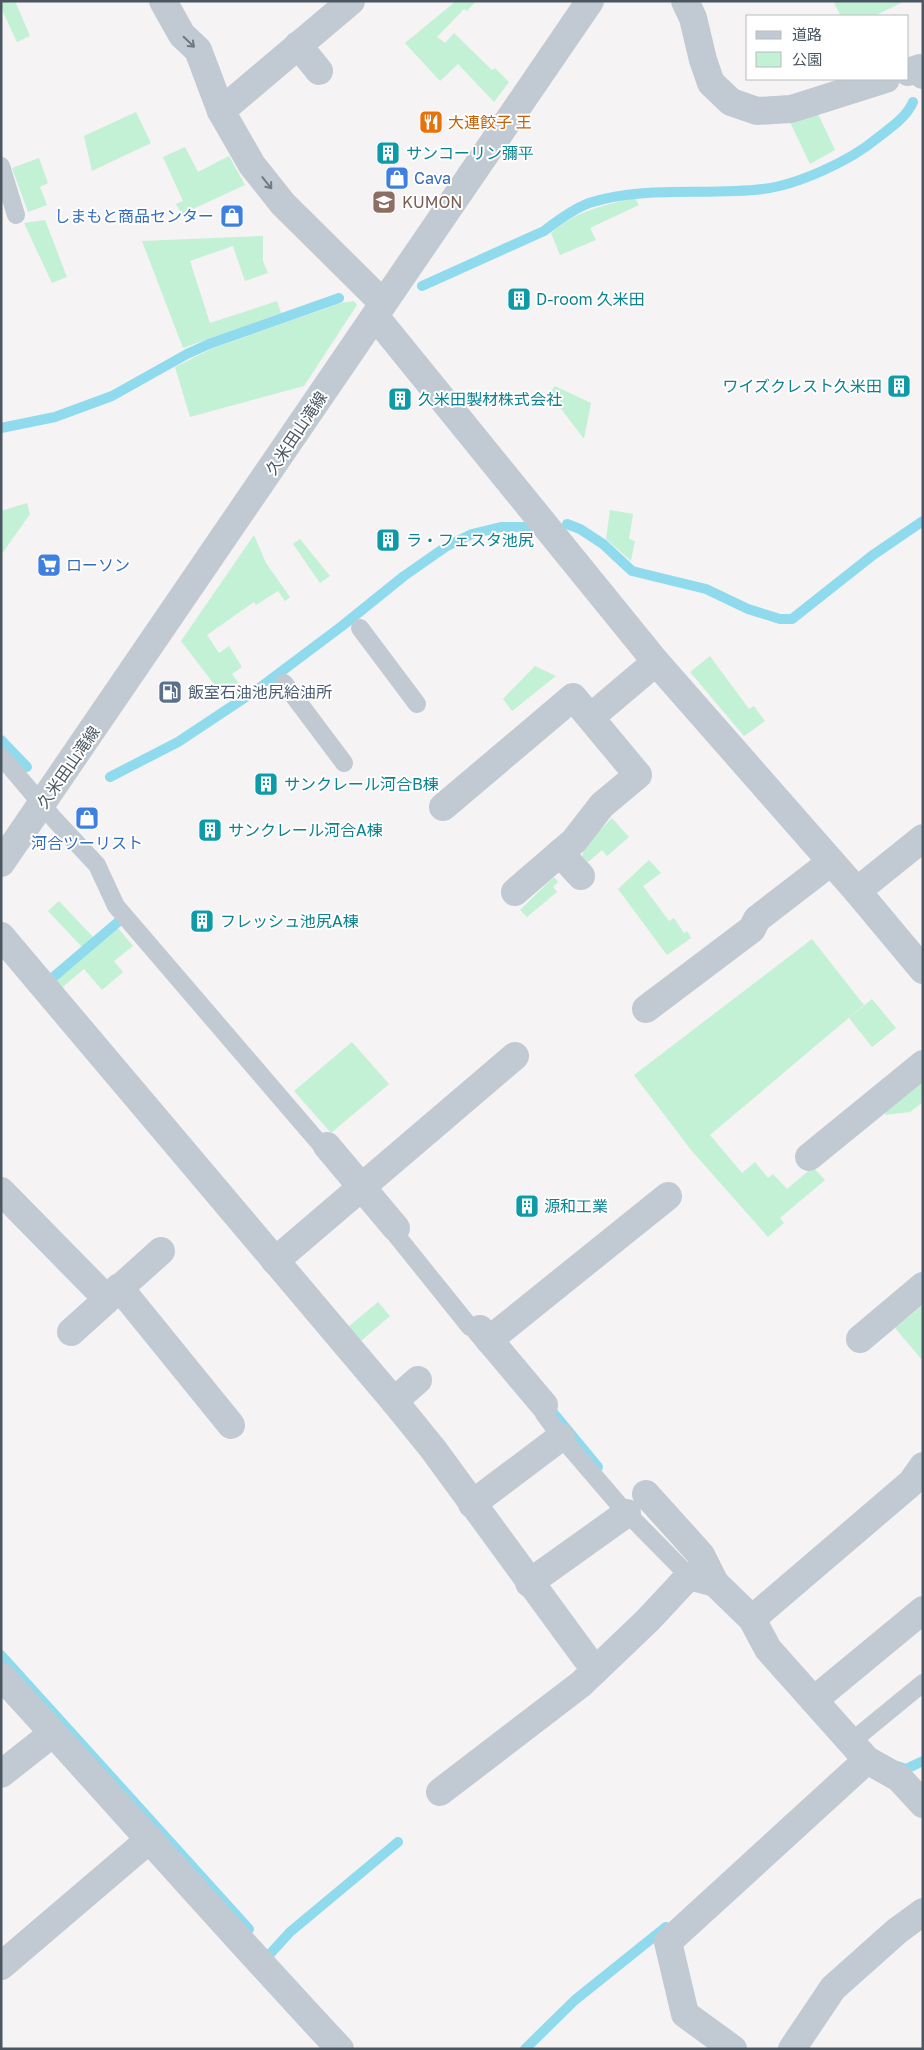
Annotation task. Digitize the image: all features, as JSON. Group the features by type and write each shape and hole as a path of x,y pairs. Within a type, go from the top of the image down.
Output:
{"street":[{"path":"163,1 182,35 198,50 221,111 252,165 283,204 380,310 656,662 857,891 923,970"},
{"path":"221,111 351,1"},
{"name":"久米田山滝線","path":"1,863 590,1"},
{"path":"685,1 693,18 702,60 711,83 731,102 756,111 791,109 883,80"},
{"path":"298,45 318,71"},
{"path":"909,72 920,68 923,74"},
{"path":"591,717 656,662"},
{"path":"443,807 573,697 591,717 638,775 602,805 574,841 514,892"},
{"path":"857,891 923,838"},
{"path":"560,853 581,876"},
{"path":"646,1009 752,930 757,919 831,862"},
{"path":"1,936 394,1400 586,1658"},
{"path":"275,1261 515,1056"},
{"path":"809,1157 923,1064"},
{"path":"327,1146 396,1228"},
{"path":"1,1191 113,1293 230,1425"},
{"path":"544,1405 485,1334 668,1196"},
{"path":"71,1332 161,1251"},
{"path":"860,1339 923,1286"},
{"path":"394,1400 418,1380"},
{"path":"472,1504 561,1438"},
{"path":"752,1619 911,1483 923,1466"},
{"path":"529,1583 636,1504 701,1555 702,1579 752,1619 768,1649 859,1751 899,1778 923,1804"},
{"path":"440,1792 582,1684 648,1620 702,1579"},
{"path":"814,1700 923,1610"},
{"path":"1,1676 150,1838 243,1945 340,2049"},
{"path":"1,1774 53,1733"},
{"path":"733,2049 685,2014 668,1942 859,1751"},
{"path":"1,1966 150,1838"},
{"path":"792,2049 833,1988 897,1931 923,1912"}],"lane":[{"path":"1,166 16,215"},
{"path":"360,628 417,704"},
{"path":"284,683 344,763"},
{"path":"1,756 97,865 116,906 321,1145 327,1146"},
{"path":"396,1228 396,1235 470,1327 485,1334"},
{"path":"544,1405 544,1414 561,1438 636,1504"},
{"path":"859,1751 923,1683"}],"green space":[{"path":"1,1 15,1 30,36 17,42 1,8"},
{"path":"456,1 476,1 467,11 464,9 437,37 445,43 454,33 492,70 495,68 509,82 494,102 458,64 440,81 405,43"},
{"path":"833,1 900,1 901,3 876,15 840,15"},
{"path":"136,112 151,143 92,171 84,136"},
{"path":"817,112 835,150 810,164 789,120"},
{"path":"185,147 198,172 229,156 245,185 182,214 176,204 183,201 163,157"},
{"path":"39,158 48,183 40,187 47,205 28,212 12,168"},
{"path":"635,198 639,205 590,228 596,240 560,255 551,233 560,225 591,210"},
{"path":"45,220 67,277 52,283 24,223"},
{"path":"263,236 263,261 268,273 245,281 233,246 190,261 210,323 277,301 281,313 183,348 142,241"},
{"path":"354,301 357,305 304,386 190,417 175,367 211,349 341,303"},
{"path":"555,386 591,403 584,439 549,393"},
{"path":"27,503 30,514 1,555 1,511"},
{"path":"610,510 633,514 629,539 635,541 631,561 606,539"},
{"path":"254,535 266,563 290,597 285,601 278,591 256,605 254,602 207,635 219,653 229,646 242,667 232,674 244,690 227,701 181,641"},
{"path":"300,539 330,576 320,583 293,544"},
{"path":"710,656 749,709 754,706 765,721 744,736 690,672"},
{"path":"535,666 556,676 512,711 503,699"},
{"path":"612,818 629,837 607,856 602,850 588,862 582,857 584,847"},
{"path":"649,860 661,873 643,886 669,921 674,918 684,933 687,931 691,938 667,955 618,889"},
{"path":"554,877 558,882 553,887 557,892 527,917 520,910"},
{"path":"59,901 94,938 83,948 48,911"},
{"path":"117,927 133,946 114,961 123,972 102,990 84,969 59,990 52,983"},
{"path":"812,939 864,1005 710,1135 742,1173 755,1162 768,1178 773,1174 787,1189 813,1167 825,1180 780,1218 784,1223 768,1237 691,1150 634,1075"},
{"path":"872,999 896,1028 872,1047 849,1018"},
{"path":"352,1042 389,1084 331,1133 294,1091"},
{"path":"923,1076 923,1102 910,1112 885,1115 889,1104"},
{"path":"378,1302 390,1316 361,1341 348,1327"},
{"path":"923,1305 923,1361 895,1328"}],"waterway":[{"path":"422,286 544,231 571,212 589,203 632,194 741,191 777,187 791,183 823,171 852,156 897,122 913,102"},
{"path":"1,428 55,417 112,396 187,354 209,344 339,298"},
{"path":"567,524 580,529 603,544 632,571 706,589 748,609 780,619 792,619 873,555 923,521"},
{"path":"110,777 178,742 258,689 342,626 404,576 447,546 472,534 501,527 528,527"},
{"path":"1,740 27,767"},
{"path":"51,979 118,922"},
{"path":"551,1410 598,1467"},
{"path":"1,1655 249,1929"},
{"path":"897,1766 906,1769 923,1761"},
{"path":"270,1954 290,1932 398,1842"},
{"path":"525,2049 575,2000 666,1927"}],"place":[{"name":"大連餃子 王","path":"431,122"},
{"name":"サンコーリン彌平","path":"388,153"},
{"name":"Cava","path":"397,178"},
{"name":"KUMON","path":"384,202"},
{"name":"しまもと商品センター","path":"232,216"},
{"name":"D-room 久米田","path":"519,299"},
{"name":"ワイズクレスト久米田","path":"899,386"},
{"name":"久米田製材株式会社","path":"400,399"},
{"name":"ラ・フェスタ池尻","path":"388,540"},
{"name":"ローソン","path":"49,565"},
{"name":"飯室石油池尻給油所","path":"170,692"},
{"name":"サンクレール河合B棟","path":"266,784"},
{"name":"河合ツーリスト","path":"87,818"},
{"name":"サンクレール河合A棟","path":"210,830"},
{"name":"フレッシュ池尻A棟","path":"202,921"},
{"name":"源和工業","path":"527,1206"}]}
